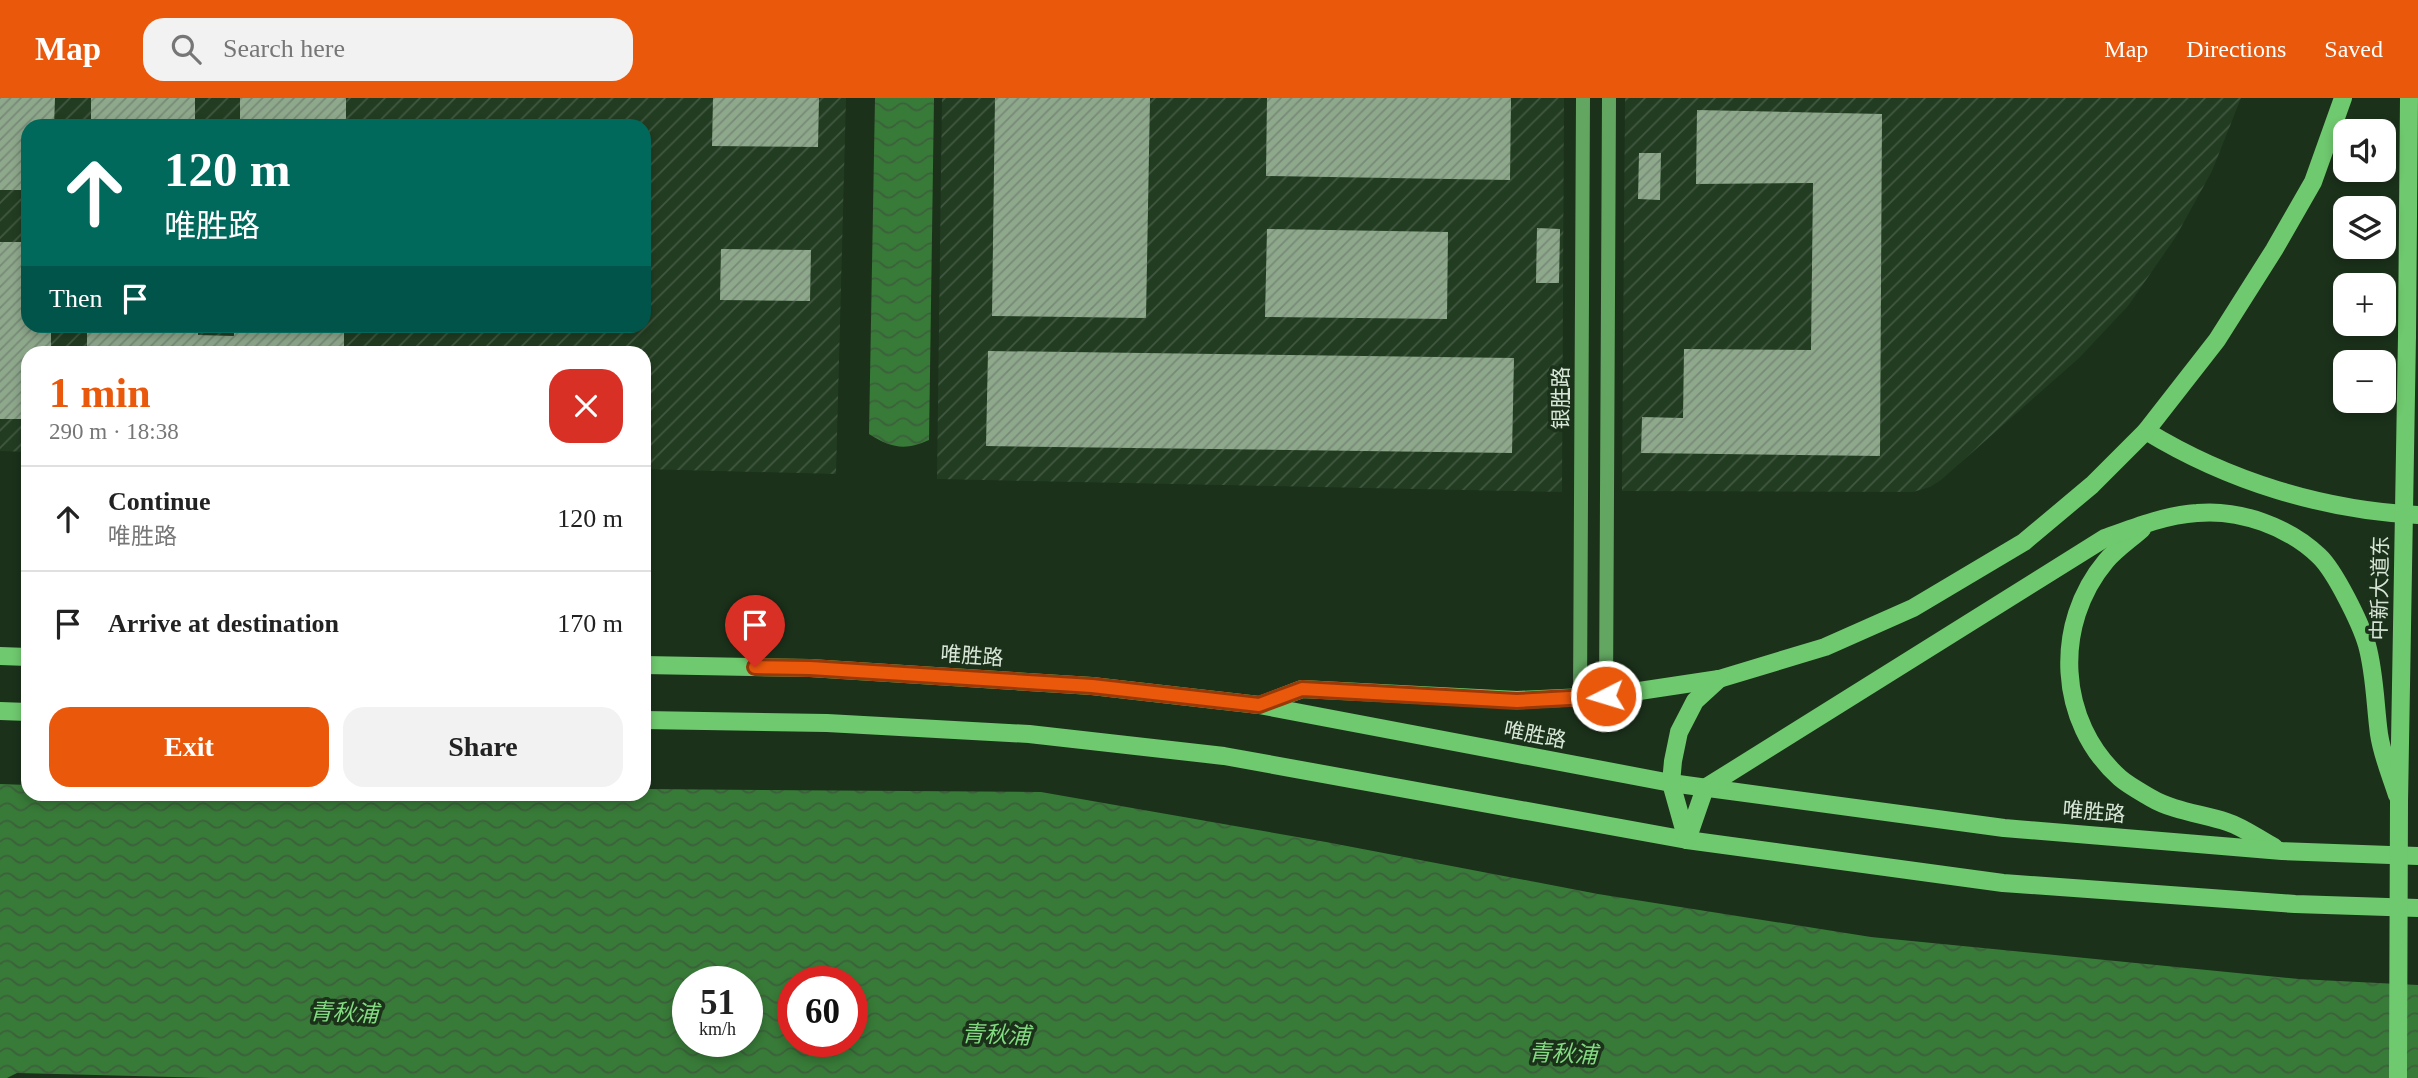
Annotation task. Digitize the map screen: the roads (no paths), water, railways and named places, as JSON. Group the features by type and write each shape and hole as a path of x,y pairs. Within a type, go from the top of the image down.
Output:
{"main road":[{"path":"1259,705 1302,689 1517,701 1606,696 1719,679 1825,648 1913,608 2024,542 2092,485 2146,431 2217,340 2274,250 2313,182 2343,98"},
{"name":"中新大道东","path":"2398,1078 2409,98"},
{"path":"2146,431 2184,454 2266,487 2348,507 2418,515"},
{"path":"1687,840 1705,788 2105,538 2150,522 2199,512 2241,516 2281,528 2320,557 2350,604 2367,644 2377,700 2379,737 2399,802"},
{"path":"2150,522 2107,561 2087,591 2076,620 2069,651 2069,681 2076,714 2091,744 2119,778 2154,800 2230,823 2282,851"},
{"path":"0,656 21,657"},
{"name":"唯胜路","path":"651,666 810,668 1092,686 1259,705 1671,783 2004,828 2282,851 2418,856"},
{"path":"1687,840 1671,783 1679,732 1695,701 1719,679"},
{"path":"0,711 21,712"},
{"path":"651,720 827,723 1029,734 1237,758 1687,840 2003,883 2295,904 2418,908"}],"street":[{"name":"银胜路","path":"1580,699 1583,98"},
{"path":"1606,696 1609,98"}],"water":[{"path":"875,98 934,98 929,440 905,447 891,445 869,434"},
{"name":"青秋浦","path":"0,784 21,785 21,801 651,801 651,789 1041,792 1326,842 1598,894 1871,937 2299,979 2418,985 2418,1078 213,1078 17,1073 0,1078"}]}
